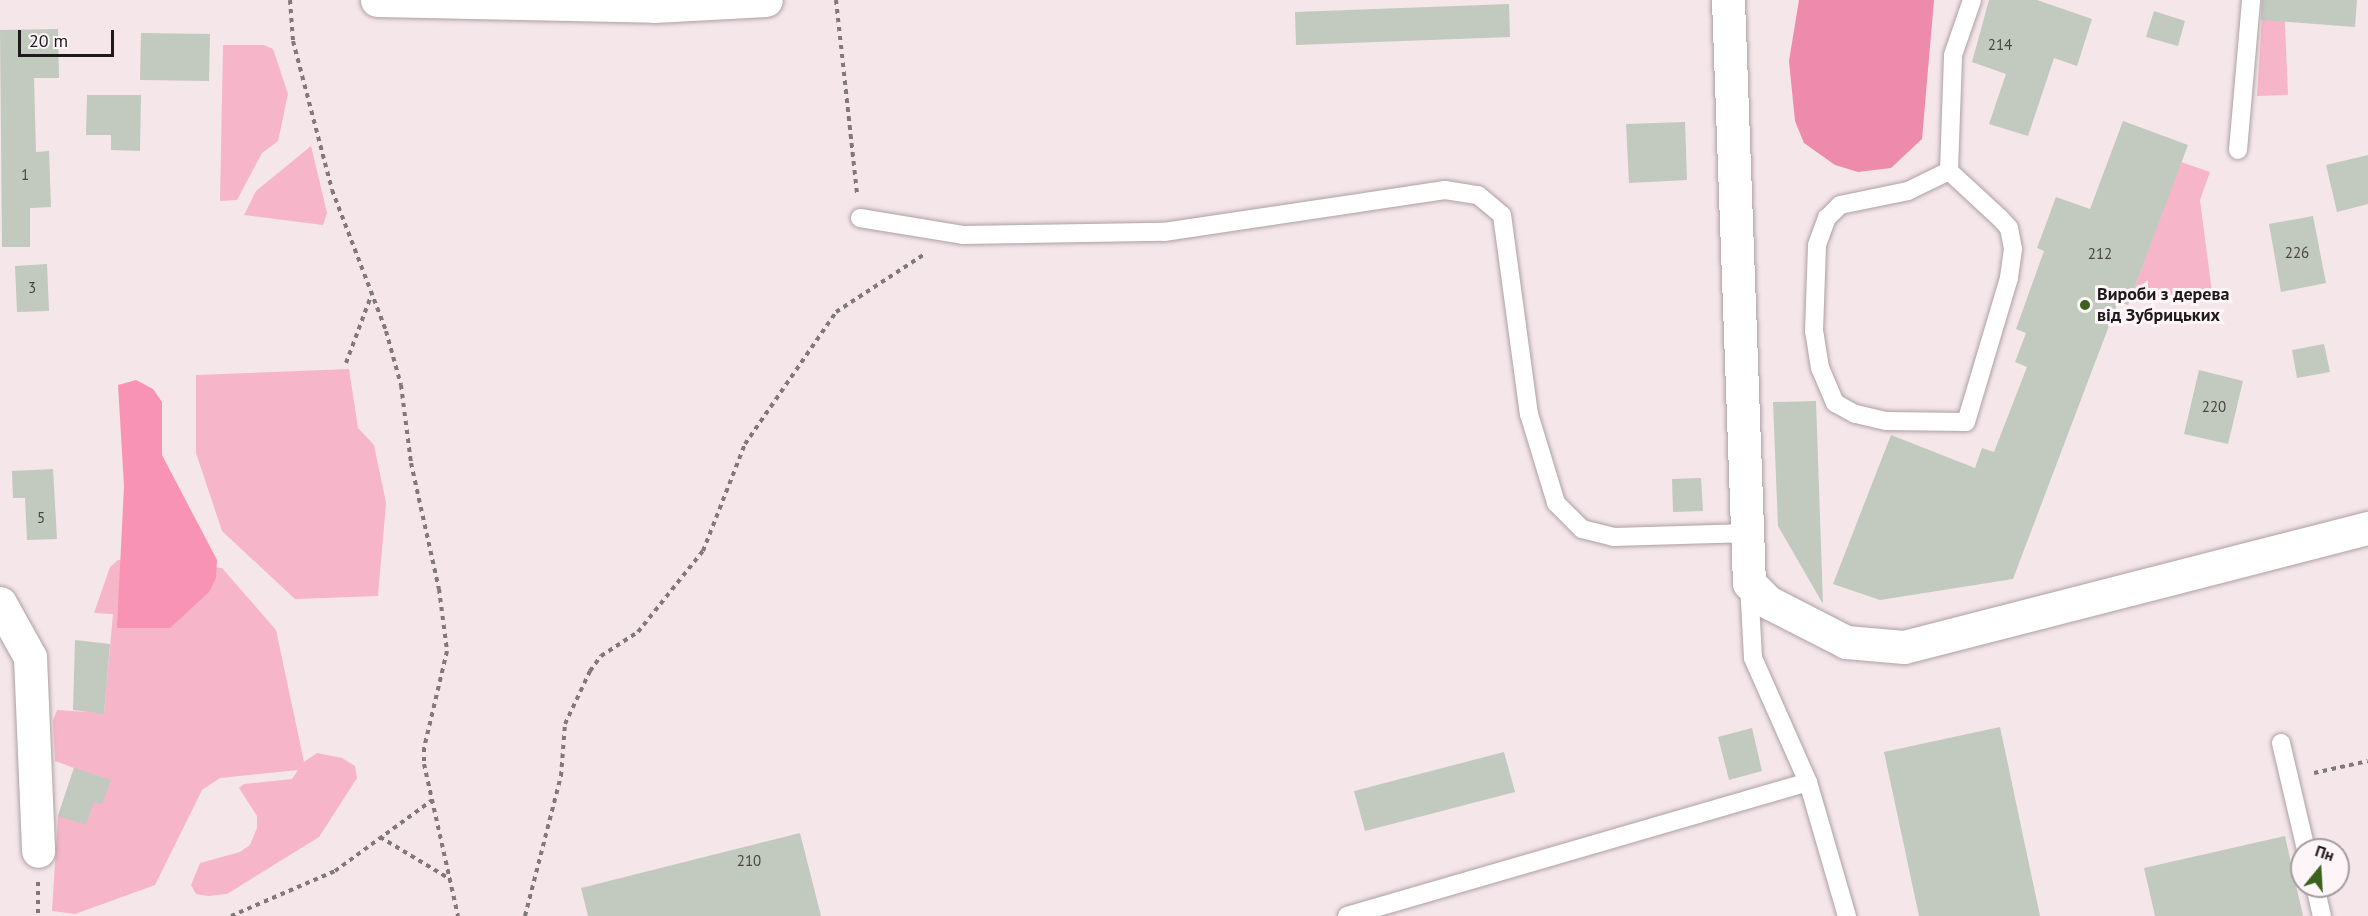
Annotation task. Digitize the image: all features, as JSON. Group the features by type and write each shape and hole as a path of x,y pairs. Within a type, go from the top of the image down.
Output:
{"street":[{"path":"377,0 592,2 766,0"},
{"path":"1728,0 1749,584 1768,602 1818,632 1846,642 1904,647 2368,528"},
{"path":"0,603 30,657 38,851"}],"lane":[{"path":"1949,171 1908,191 1840,205 1827,218 1817,245 1814,332 1820,368 1835,403 1855,414 1886,421 1966,422 2009,278 2013,249 2009,228 1949,171 1953,55 1972,0"},
{"path":"2238,150 2251,0"},
{"path":"860,218 963,235 1164,232 1445,190 1478,195 1502,215 1528,414 1556,503 1582,529 1614,537 1748,533"},
{"path":"1749,584 1752,658 1808,782 1847,916"},
{"path":"2281,743 2303,838"},
{"path":"1347,916 1408,907 1808,782"},
{"path":"2318,898 2322,916"}],"path":[{"path":"290,0 293,41 332,190 371,295 400,385 411,463 445,624 447,651 424,748 431,801 458,916"},
{"path":"836,0 860,218"},
{"path":"525,916 561,776 565,724 591,670 601,656 638,633 703,551 745,444 836,312 898,268 963,235"},
{"path":"346,363 371,295"},
{"path":"2289,778 2368,761"},
{"path":"231,916 335,871 431,801"},
{"path":"380,837 451,879"}],"shaded area":[{"path":"1799,0 1934,0 1922,139 1891,168 1858,172 1835,165 1804,143 1795,121 1789,61"},
{"path":"2263,0 2284,0 2288,95 2257,96"},
{"path":"223,45 264,45 273,49 288,94 278,141 262,153 237,200 220,201"},
{"path":"311,146 327,213 323,225 244,215 256,191"},
{"path":"2181,162 2210,172 2200,200 2213,300 2131,297"},
{"path":"349,369 358,428 374,445 386,503 378,596 295,599 222,531 196,453 196,375"},
{"path":"136,380 153,389 162,402 162,455 217,560 216,578 209,592 170,628 117,628 124,486 118,385"},
{"path":"118,560 222,568 276,630 304,762 317,753 342,758 355,766 357,778 319,837 227,894 208,896 196,894 191,885 200,863 240,852 250,845 257,828 257,816 239,788 244,784 292,779 298,770 220,778 202,790 155,885 75,914 52,911 58,816 74,768 55,761 53,721 57,710 104,713 113,614 94,613 110,567"}],"building":[{"path":"1989,0 2037,0 2092,19 2077,66 2054,58 2028,136 1989,124 2006,74 1972,62"},
{"path":"2262,0 2357,0 2355,27 2261,20"},
{"path":"1509,4 1510,37 1296,45 1295,12"},
{"path":"2154,11 2185,21 2178,46 2146,37"},
{"path":"58,29 59,78 34,78 36,152 49,151 51,207 30,208 30,247 2,247 0,30"},
{"path":"141,33 210,34 209,81 140,80"},
{"path":"87,95 141,95 140,151 111,150 111,135 86,135"},
{"path":"2123,121 2188,145 2128,305 2118,302 2013,579 1880,600 1833,584 1891,435 1975,468 1982,448 1994,452 2027,367 2015,362 2026,333 2016,329 2044,251 2037,248 2056,197 2090,209"},
{"path":"1685,122 1687,180 1629,183 1626,124"},
{"path":"2368,155 2368,204 2337,212 2326,165"},
{"path":"2313,216 2326,283 2281,292 2269,224"},
{"path":"47,264 49,311 17,312 15,266"},
{"path":"2324,344 2330,372 2297,378 2292,350"},
{"path":"2199,370 2243,381 2228,444 2184,434"},
{"path":"1816,401 1823,604 1778,526 1773,402"},
{"path":"53,469 57,539 27,540 25,498 13,498 12,471"},
{"path":"1701,478 1703,511 1673,512 1672,479"},
{"path":"75,640 110,644 104,714 73,710"},
{"path":"2000,727 2040,916 1919,916 1884,752"},
{"path":"1752,728 1762,771 1729,780 1718,737"},
{"path":"1504,752 1515,792 1365,831 1354,791"},
{"path":"74,768 111,780 102,804 94,802 86,825 58,816"},
{"path":"800,833 821,916 588,916 581,888"},
{"path":"2285,836 2290,858 2290,898 2299,898 2303,916 2155,916 2144,868"}],"place":[{"name":"Вироби з дерева від Зубрицьких","path":"2085,305"}]}
